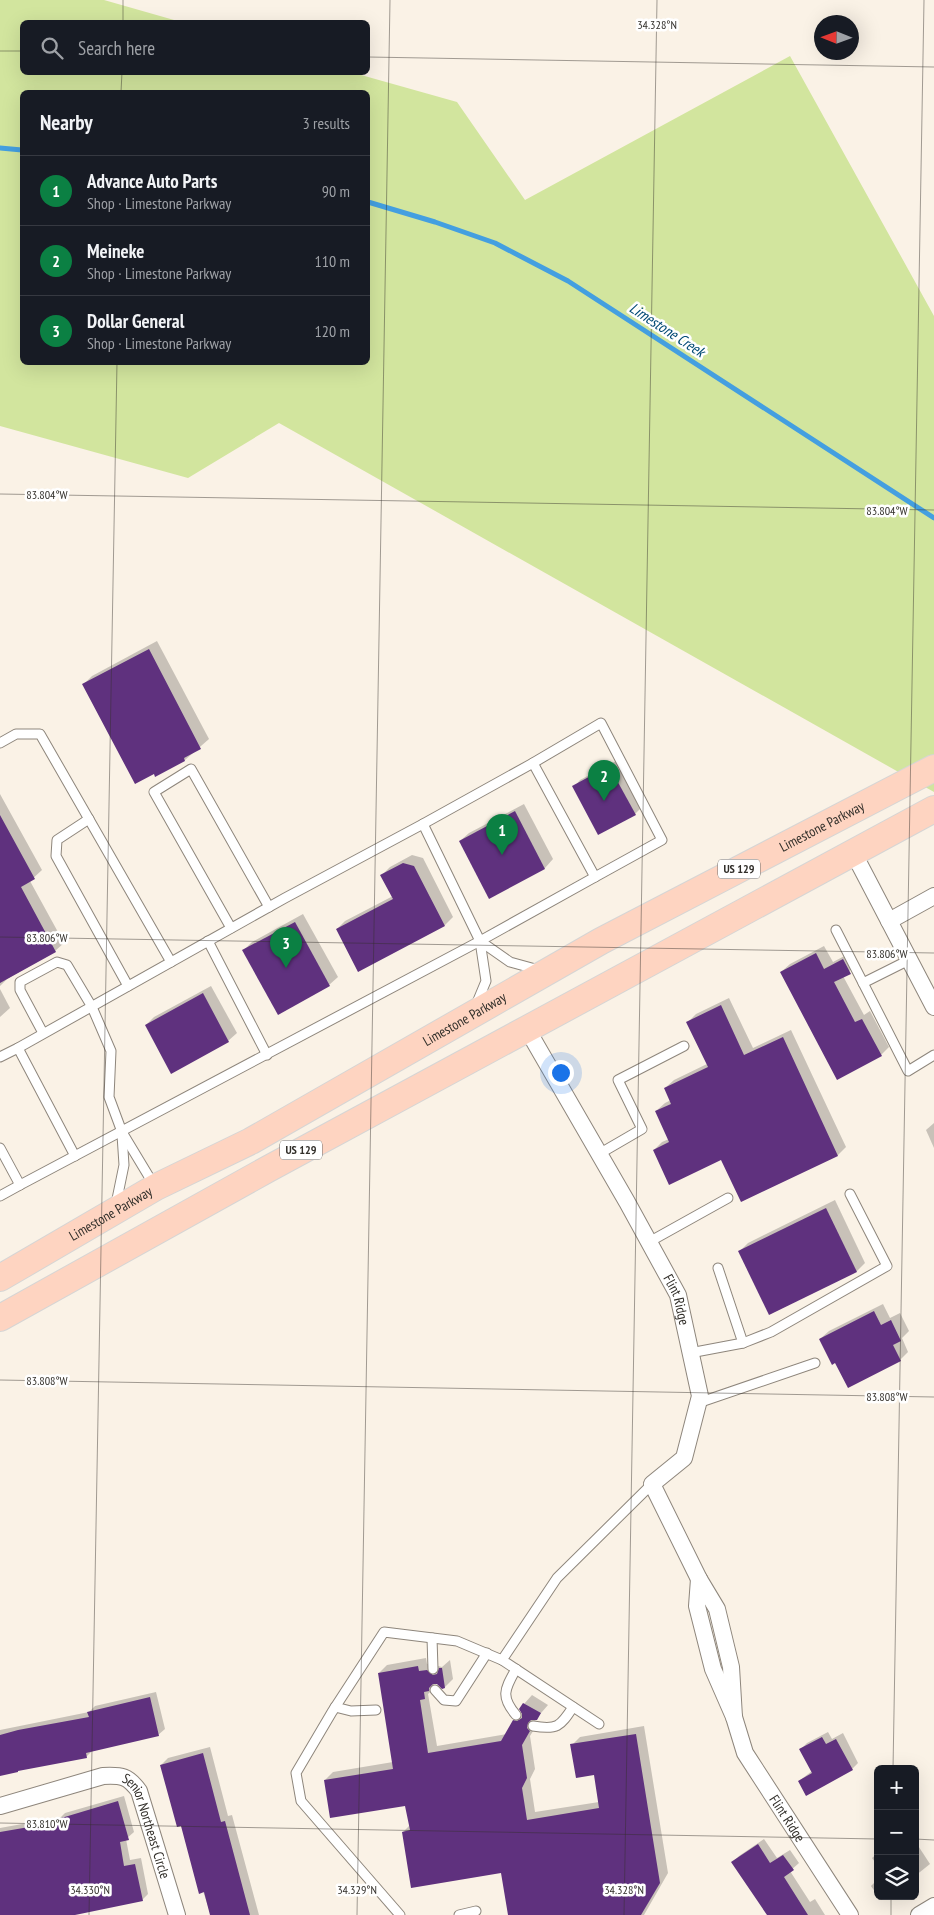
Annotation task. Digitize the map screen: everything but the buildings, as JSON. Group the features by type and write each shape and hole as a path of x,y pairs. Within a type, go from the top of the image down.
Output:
{"main road":[{"name":"Limestone Parkway","path":"0,1278 156,1187 252,1141 601,940 934,768"},
{"name":"US 129","path":"0,1318 173,1221 527,1028 934,809"},
{"path":"836,819 852,852"},
{"path":"156,1187 173,1221"}],"street":[{"path":"852,852 934,1007"},
{"path":"889,921 934,896"},
{"name":"Flint Ridge","path":"527,1028 678,1295 700,1396 684,1458 652,1484 699,1578 717,1608 731,1667 734,1717"},
{"name":"Flint Ridge","path":"699,1578 697,1606 713,1669 734,1717 746,1753 850,1915"},
{"path":"704,1635 722,1629"},
{"name":"Senior Northeast Circle","path":"0,1806 103,1776 119,1776 131,1780 139,1791 177,1915"},
{"path":"919,1915 934,1906"}],"lane":[{"path":"0,1057 601,724 662,840 267,1056 0,1196"},
{"path":"0,743 16,734 40,734 171,962"},
{"path":"533,763 595,877"},
{"path":"231,928 154,792 191,769 269,907"},
{"path":"89,819 57,840 56,856 128,986"},
{"path":"423,824 480,941 486,981 472,1014"},
{"path":"836,930 908,1071 934,1056"},
{"path":"208,941 267,1056"},
{"path":"480,941 510,962 546,972"},
{"path":"863,982 909,960"},
{"path":"43,1033 20,990 20,982 57,962 67,965 92,1006 111,1051 109,1097 122,1132 156,1187"},
{"path":"599,1154 642,1129 618,1080 684,1046"},
{"path":"18,1048 75,1156"},
{"path":"105,1217 117,1199 124,1165 122,1132"},
{"path":"0,1148 20,1185"},
{"path":"690,1353 743,1343 771,1332 887,1266 850,1194"},
{"path":"649,1242 728,1198"},
{"path":"718,1268 743,1343"},
{"path":"698,1403 815,1363"},
{"path":"502,1660 557,1578 652,1484"},
{"path":"400,1915 301,1801 296,1773 335,1707 384,1632 457,1641 487,1653 502,1660 599,1724"},
{"path":"432,1638 433,1669"},
{"path":"435,1690 444,1700 456,1701 487,1653"},
{"path":"516,1669 506,1689 507,1705 516,1715"},
{"path":"335,1707 351,1711 376,1710"},
{"path":"533,1726 549,1728 563,1722 573,1707"},
{"path":"459,1915 476,1911"}],"green space":[{"path":"0,0 104,0 174,20 20,20 20,75 361,75 457,102 525,200 790,56 934,316 934,792 279,423 188,478 0,426"}],"waterway":[{"name":"Limestone Creek","path":"0,148 20,150"},
{"name":"Limestone Creek","path":"370,203 435,222 495,243 568,281 934,518"}],"place":[{"name":"Meineke","path":"604,801"},
{"name":"Advance Auto Parts","path":"502,855"},
{"name":"Dollar General","path":"286,968"}]}
